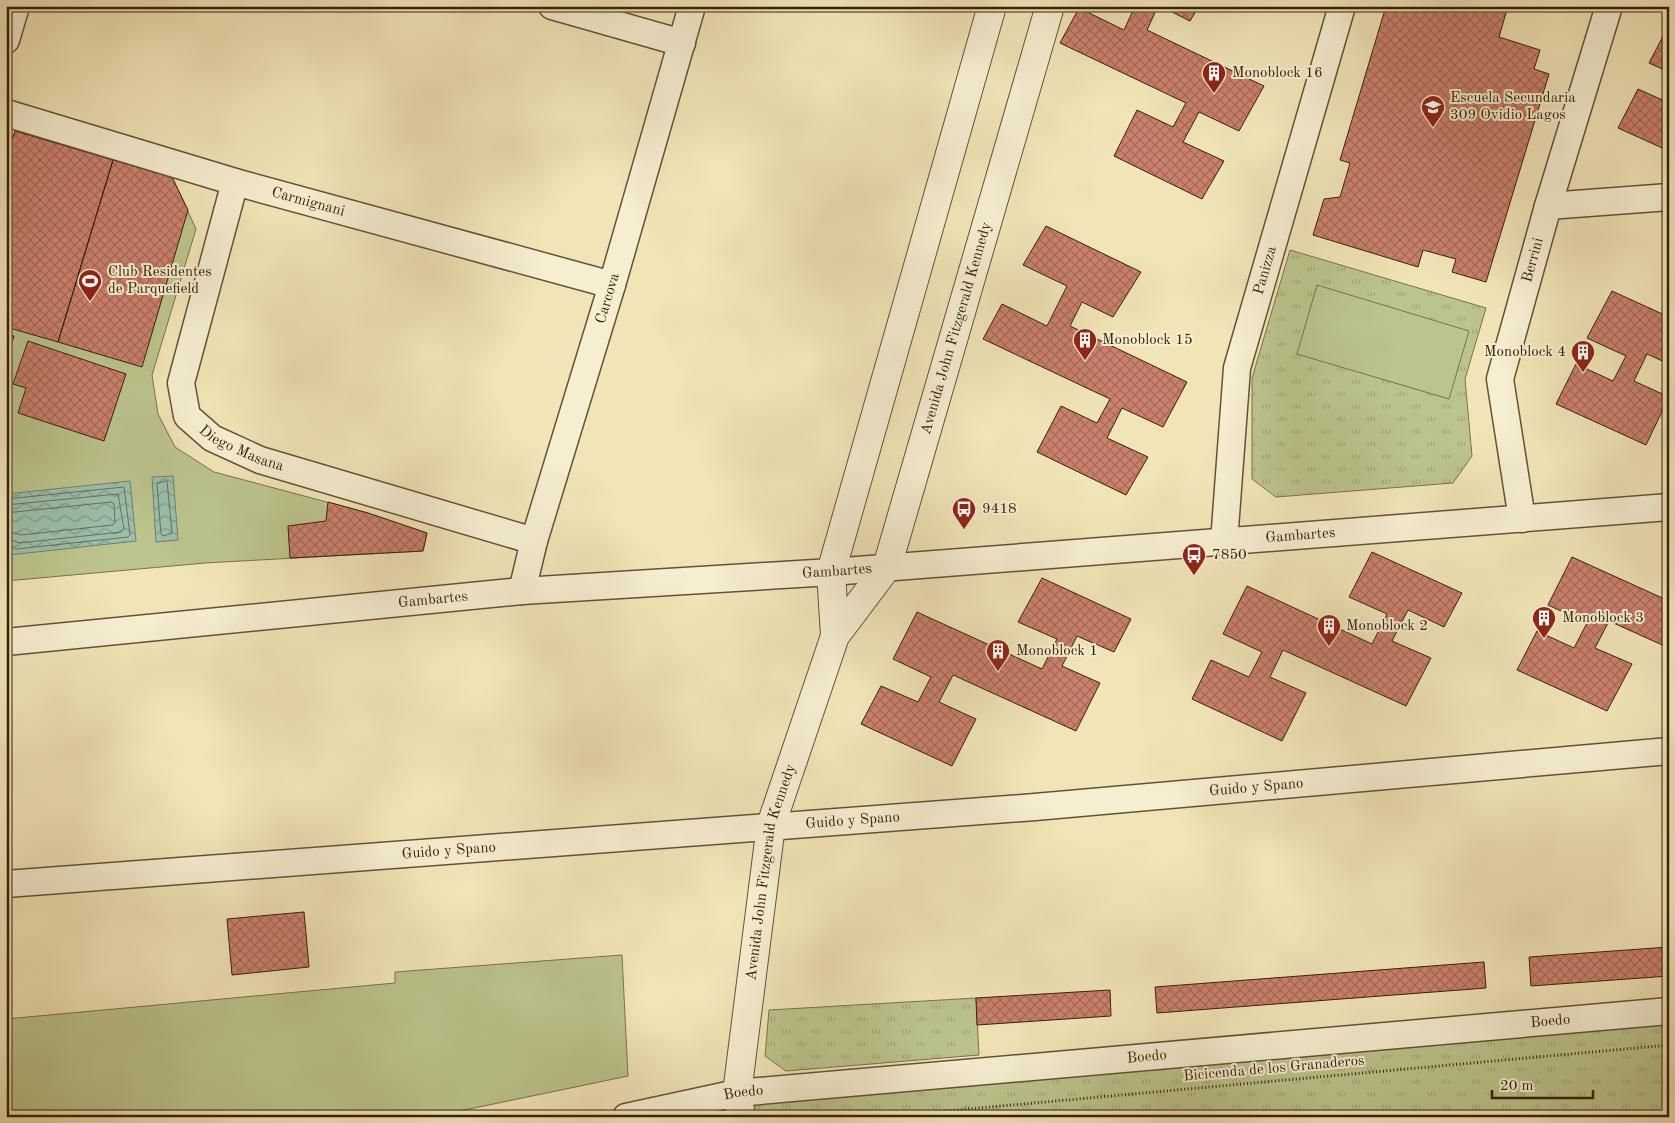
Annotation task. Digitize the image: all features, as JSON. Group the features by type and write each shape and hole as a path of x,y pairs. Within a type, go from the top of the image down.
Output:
{"street":[{"path":"6,40 16,6"},
{"path":"552,6 682,43"},
{"name":"Carcova","path":"522,591 534,541 612,285 692,6"},
{"name":"Avenida John Fitzgerald Kennedy","path":"835,636 831,572 992,6"},
{"name":"Avenida John Fitzgerald Kennedy","path":"739,1105 771,825 835,636 887,567 1050,6"},
{"name":"Panizza","path":"1224,542 1237,368 1342,6"},
{"name":"Berrini","path":"1522,519 1500,378 1548,206 1609,6"},
{"name":"Carmignani","path":"6,113 235,182 612,285"},
{"name":"Diego Masana","path":"235,182 181,383 187,416 212,438 260,460 534,541"},
{"path":"1548,206 1669,198"},
{"name":"Gambartes","path":"6,642 522,591 831,572 1669,507"},
{"name":"Guido y Spano","path":"6,884 771,825 1035,807 1669,751"},
{"name":"Boedo","path":"626,1117 1669,1011"}],"path":[{"name":"Bicicenda de los Granaderos","path":"881,1117 1669,1045"}],"green space":[{"name":"Club Residentes de Parquefield","path":"15,131 172,177 196,229 152,375 158,414 175,447 214,472 368,513 427,533 423,551 205,563 6,581 6,159"},
{"path":"1290,250 1486,308 1465,379 1472,456 1453,483 1276,497 1252,479 1252,378"},
{"path":"1317,285 1469,331 1449,399 1297,354"},
{"path":"622,955 628,1076 431,1117 6,1117 6,1019 395,983 395,972"},
{"path":"976,998 979,1055 786,1071 765,1056 769,1010"},
{"path":"1669,1011 1669,1117 626,1117"}],"water":[{"path":"173,476 178,540 156,542 152,477"},
{"path":"130,481 136,541 9,555 6,494"}],"building":[{"name":"Monoblock 16","path":"1135,6 1158,6 1147,30 1264,86 1239,131 1199,112 1183,142 1224,161 1202,199 1114,156 1137,110 1173,127 1186,103 1060,43 1079,8 1124,30"},
{"path":"1160,6 1199,6 1190,21"},
{"name":"Escuela Secundaria 309 Ovidio Lagos","path":"1386,6 1508,6 1499,37 1540,50 1534,69 1549,74 1486,282 1452,272 1456,259 1423,250 1418,267 1313,235 1324,199 1340,197 1350,163 1340,160"},
{"path":"1669,25 1669,72 1649,63"},
{"path":"1638,89 1669,103 1669,151 1618,128"},
{"path":"15,131 113,160 58,342 6,327 6,159"},
{"path":"113,160 172,177 188,210 142,367 58,342"},
{"name":"Monoblock 15","path":"1046,226 1141,272 1113,317 1082,302 1070,326 1187,382 1163,427 1122,408 1107,438 1148,457 1126,495 1037,452 1061,406 1097,423 1110,399 983,339 1002,304 1047,326 1067,286 1023,265"},
{"name":"Monoblock 4","path":"1612,291 1669,317 1669,364 1647,354 1634,381 1669,397 1646,445 1556,404 1576,364 1613,381 1626,356 1587,338"},
{"path":"6,334 14,336 6,361"},
{"path":"28,341 126,374 104,441 18,413 26,388 13,384"},
{"path":"328,502 427,533 423,551 290,558 288,526 326,521"},
{"name":"Monoblock 2","path":"1372,552 1462,593 1444,627 1408,610 1392,641 1431,658 1406,706 1283,650 1270,677 1306,693 1282,741 1192,699 1211,660 1249,677 1262,652 1223,634 1247,586 1372,644 1387,614 1349,597"},
{"name":"Monoblock 3","path":"1572,557 1669,601 1669,648 1609,621 1595,648 1632,664 1607,711 1517,670 1537,631 1574,648 1587,623 1548,605"},
{"name":"Monoblock 1","path":"1042,578 1131,619 1114,652 1077,636 1062,666 1100,683 1076,731 953,675 939,702 976,719 952,766 861,724 881,686 918,702 931,677 893,659 917,612 1042,669 1057,639 1018,622"},
{"path":"304,912 309,967 232,975 227,919"},
{"path":"1669,947 1669,976 1531,986 1529,957"},
{"path":"1484,962 1486,988 1157,1013 1155,987"},
{"path":"1110,990 1111,1016 977,1025 976,998"}],"place":[{"name":"Monoblock 16","path":"1214,94"},
{"name":"Escuela Secundaria 309 Ovidio Lagos","path":"1433,128"},
{"name":"Club Residentes de Parquefield","path":"90,302"},
{"name":"Monoblock 15","path":"1085,361"},
{"name":"Monoblock 4","path":"1583,373"},
{"name":"9418","path":"964,530"},
{"name":"7850","path":"1194,576"},
{"name":"Monoblock 3","path":"1544,639"},
{"name":"Monoblock 2","path":"1329,647"},
{"name":"Monoblock 1","path":"998,672"}]}
